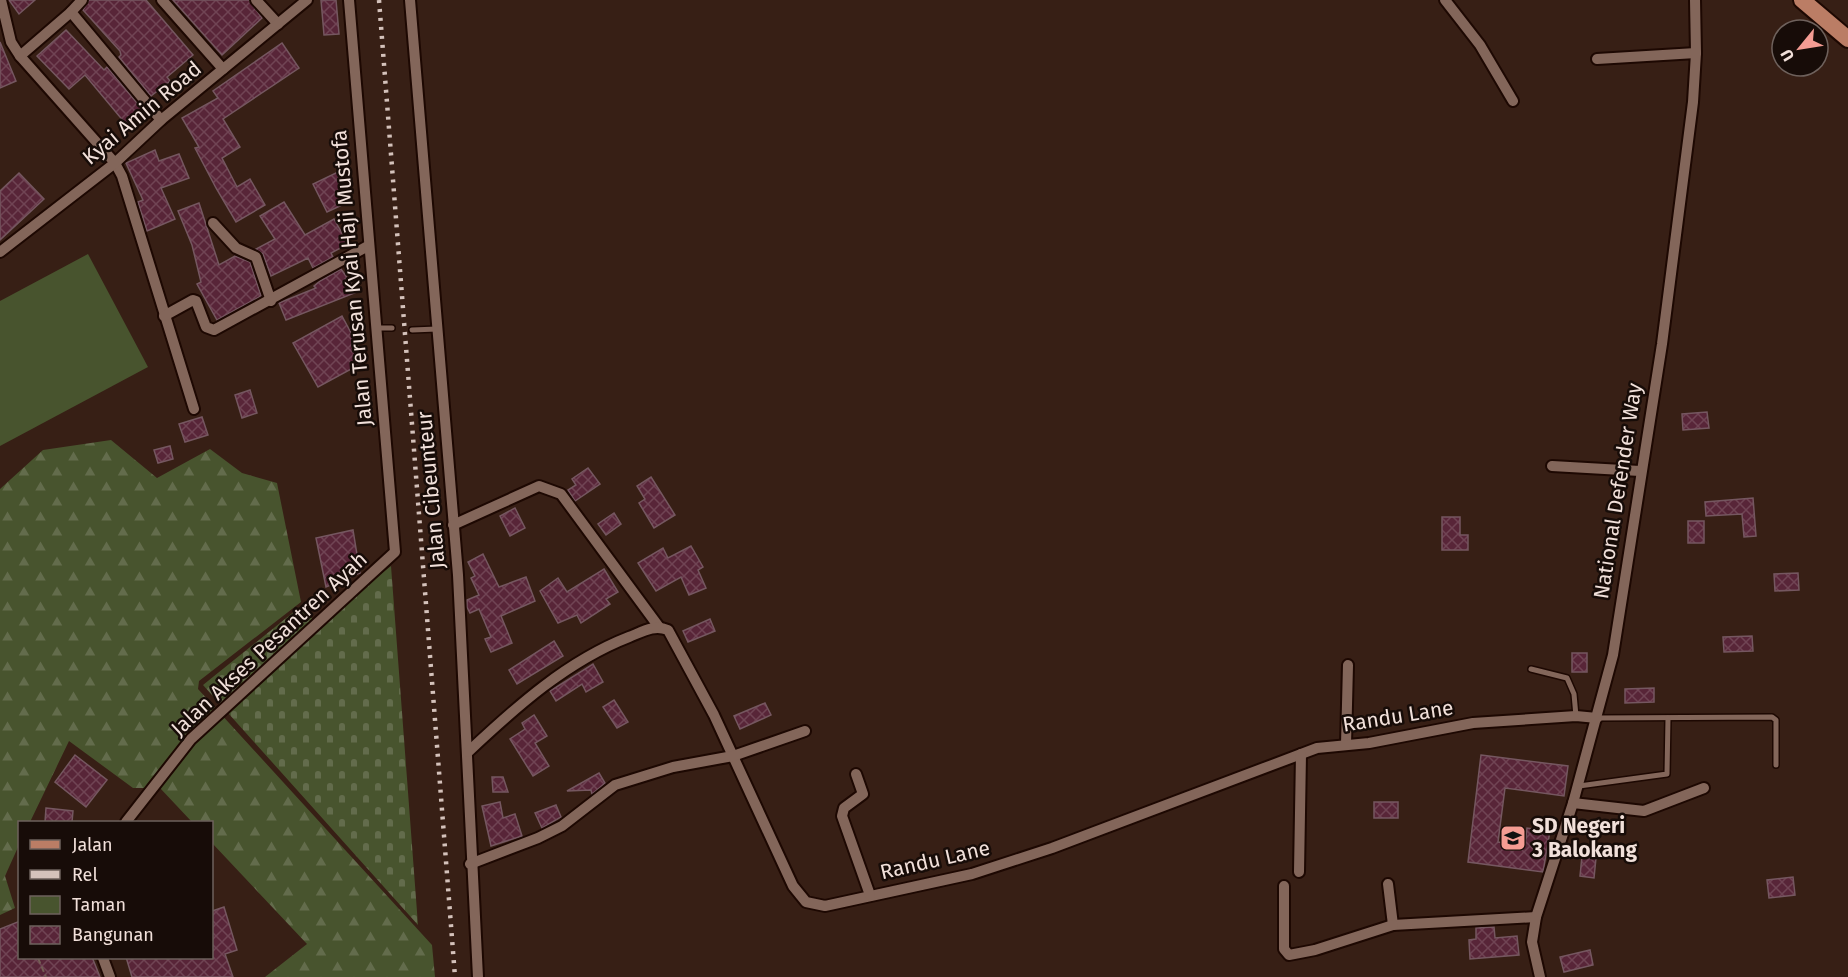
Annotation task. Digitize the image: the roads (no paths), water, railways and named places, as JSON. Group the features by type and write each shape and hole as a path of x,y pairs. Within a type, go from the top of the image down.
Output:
{"main road":[{"path":"1810,2 1848,39"}],"street":[{"path":"1,0 11,42 20,56 115,163 194,409"},
{"path":"20,56 82,0"},
{"path":"162,0 223,69"},
{"path":"256,0 278,24"},
{"name":"Kyai Amin Road","path":"0,252 115,163 160,120 307,0"},
{"name":"Jalan Terusan Kyai Haji Mustofa","path":"349,0 394,552"},
{"name":"Jalan Cibeunteur","path":"410,0 453,525 468,752 470,864 478,977"},
{"path":"1445,0 1480,45 1513,100"},
{"name":"National Defender Way","path":"1540,977 1532,942 1536,917 1574,803 1612,656 1662,344 1693,102 1696,53 1695,0"},
{"path":"71,12 160,120"},
{"path":"1597,59 1696,53"},
{"path":"213,223 236,248 256,257 271,301"},
{"path":"164,316 193,300 196,301 206,327 214,330 271,301 368,246"},
{"path":"1552,466 1640,471"},
{"name":"Randu Lane","path":"453,525 539,486 561,494 659,627 672,633 799,895 806,902 825,906 972,874 1041,852 1317,748 1369,743 1473,723 1576,716 1597,718"},
{"name":"Jalan Akses Pesantren Ayah","path":"127,821 191,739 394,552"},
{"path":"468,752 521,703 598,649 659,627"},
{"path":"1346,744 1348,665"},
{"path":"470,864 538,838 562,826 615,785 673,767 733,756 805,731"},
{"path":"1299,872 1301,754"},
{"path":"856,774 863,794 844,808 843,816 849,840 870,896"},
{"path":"1574,803 1644,811 1704,788"},
{"path":"1388,884 1393,925"},
{"path":"1284,886 1284,949 1289,955 1315,950 1393,925 1536,917"},
{"path":"104,959 110,977"}],"lane":[{"path":"375,328 392,328"},
{"path":"412,330 437,329"},
{"path":"1531,669 1567,678 1574,694 1576,716"},
{"path":"1597,718 1775,718 1776,765"},
{"path":"1578,786 1667,774 1668,718"}],"railway":[{"path":"379,0 455,977"}],"place":[{"name":"SD Negeri 3 Balokang","path":"1513,838"}]}
